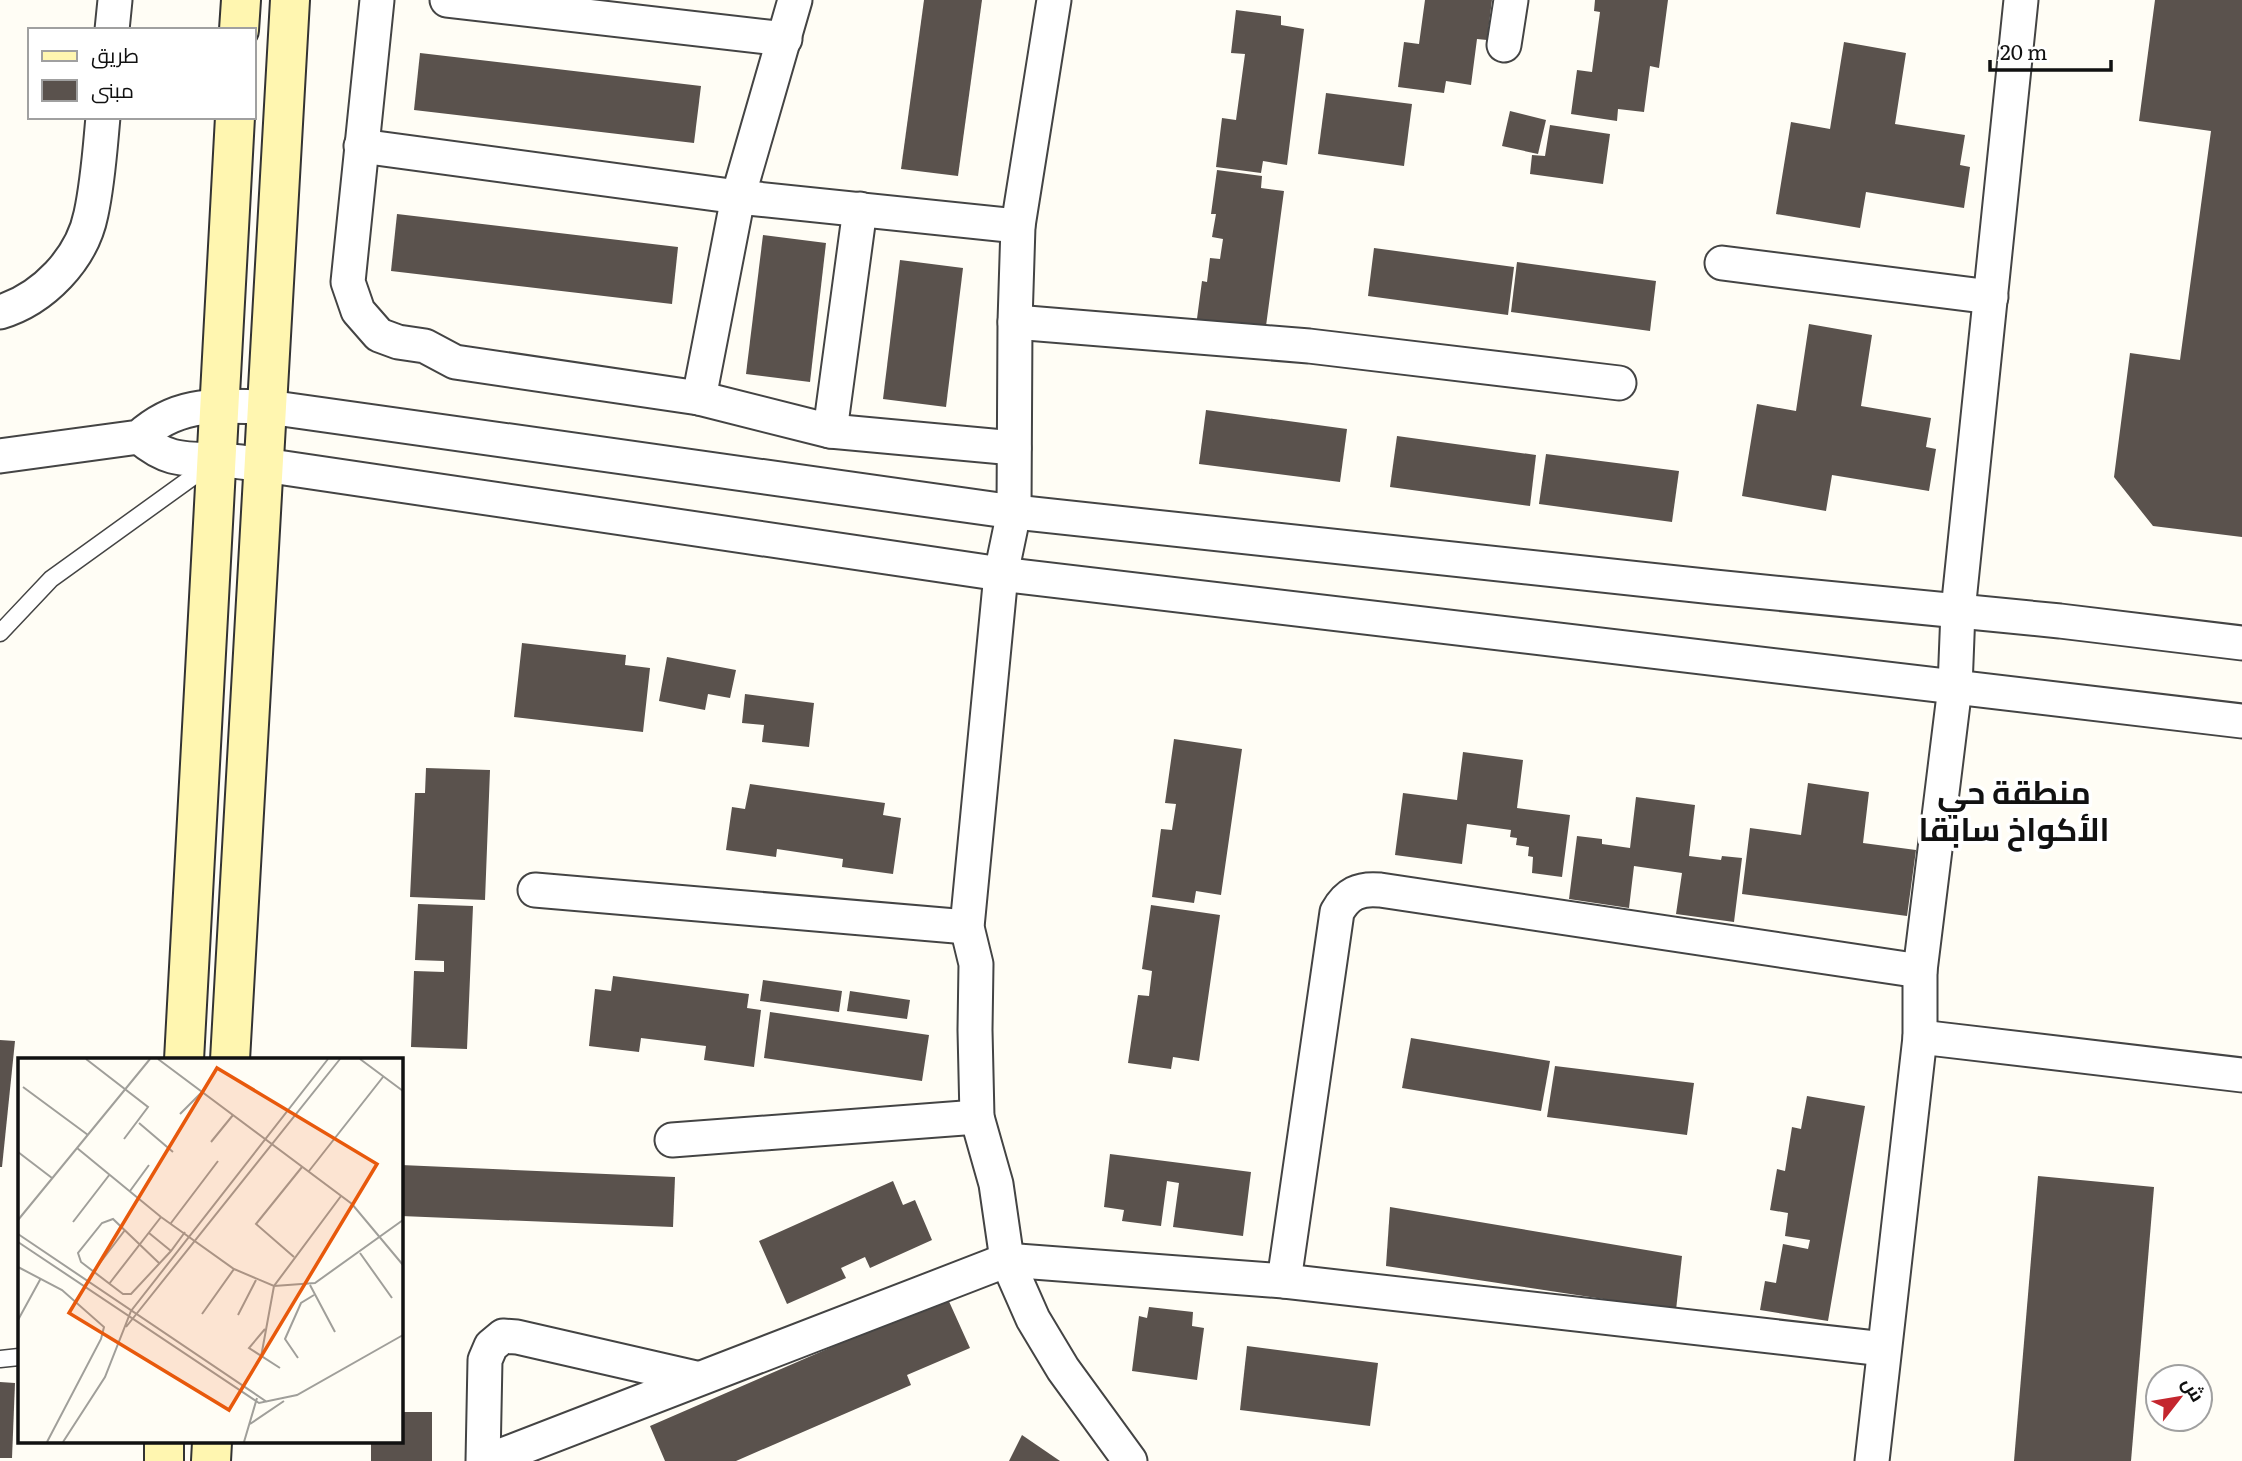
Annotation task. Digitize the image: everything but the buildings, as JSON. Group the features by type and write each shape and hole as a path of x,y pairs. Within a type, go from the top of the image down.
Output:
{"main road":[{"path":"239,28 241,0"},
{"path":"230,1058 290,0"},
{"path":"184,1058 235,119"}],"street":[{"path":"112,28 115,0"},
{"path":"377,0 348,282 358,311 379,335 398,342 425,346 455,362 699,398 830,431 1014,448"},
{"path":"447,0 785,39"},
{"path":"699,398 738,197 795,0"},
{"path":"1054,0 1018,226 1014,323 1014,512 1002,574 967,927 976,964 977,1117 996,1184 1007,1260 1033,1319 1063,1369 1130,1461"},
{"path":"1504,45 1511,0"},
{"path":"1872,1461 1920,1038 1920,971 1955,687 1958,611 2021,0"},
{"path":"0,312 19,306 51,284 76,253 91,217 103,119"},
{"path":"361,146 738,197 1018,226"},
{"path":"830,431 860,209"},
{"path":"1722,263 1991,296"},
{"path":"1014,323 1309,346 1619,383"},
{"path":"0,456 139,437 170,415 188,409 221,406 268,407 1014,512 2242,643"},
{"path":"139,437 153,449 169,457 264,465 1002,574 2242,721"},
{"path":"535,890 967,927"},
{"path":"1284,1281 1337,912 1344,900 1354,892 1380,890 1920,971"},
{"path":"1920,1038 2242,1075"},
{"path":"672,1140 977,1117"},
{"path":"696,1378 503,1336 491,1346 485,1360 485,1461 1007,1260 1284,1281 1884,1349"}],"lane":[{"path":"0,633 51,579 217,460"},
{"path":"0,1359 18,1357"}],"district":[{"name":"منطقة حي الأكواخ سابقا","path":"2014,808"}]}
